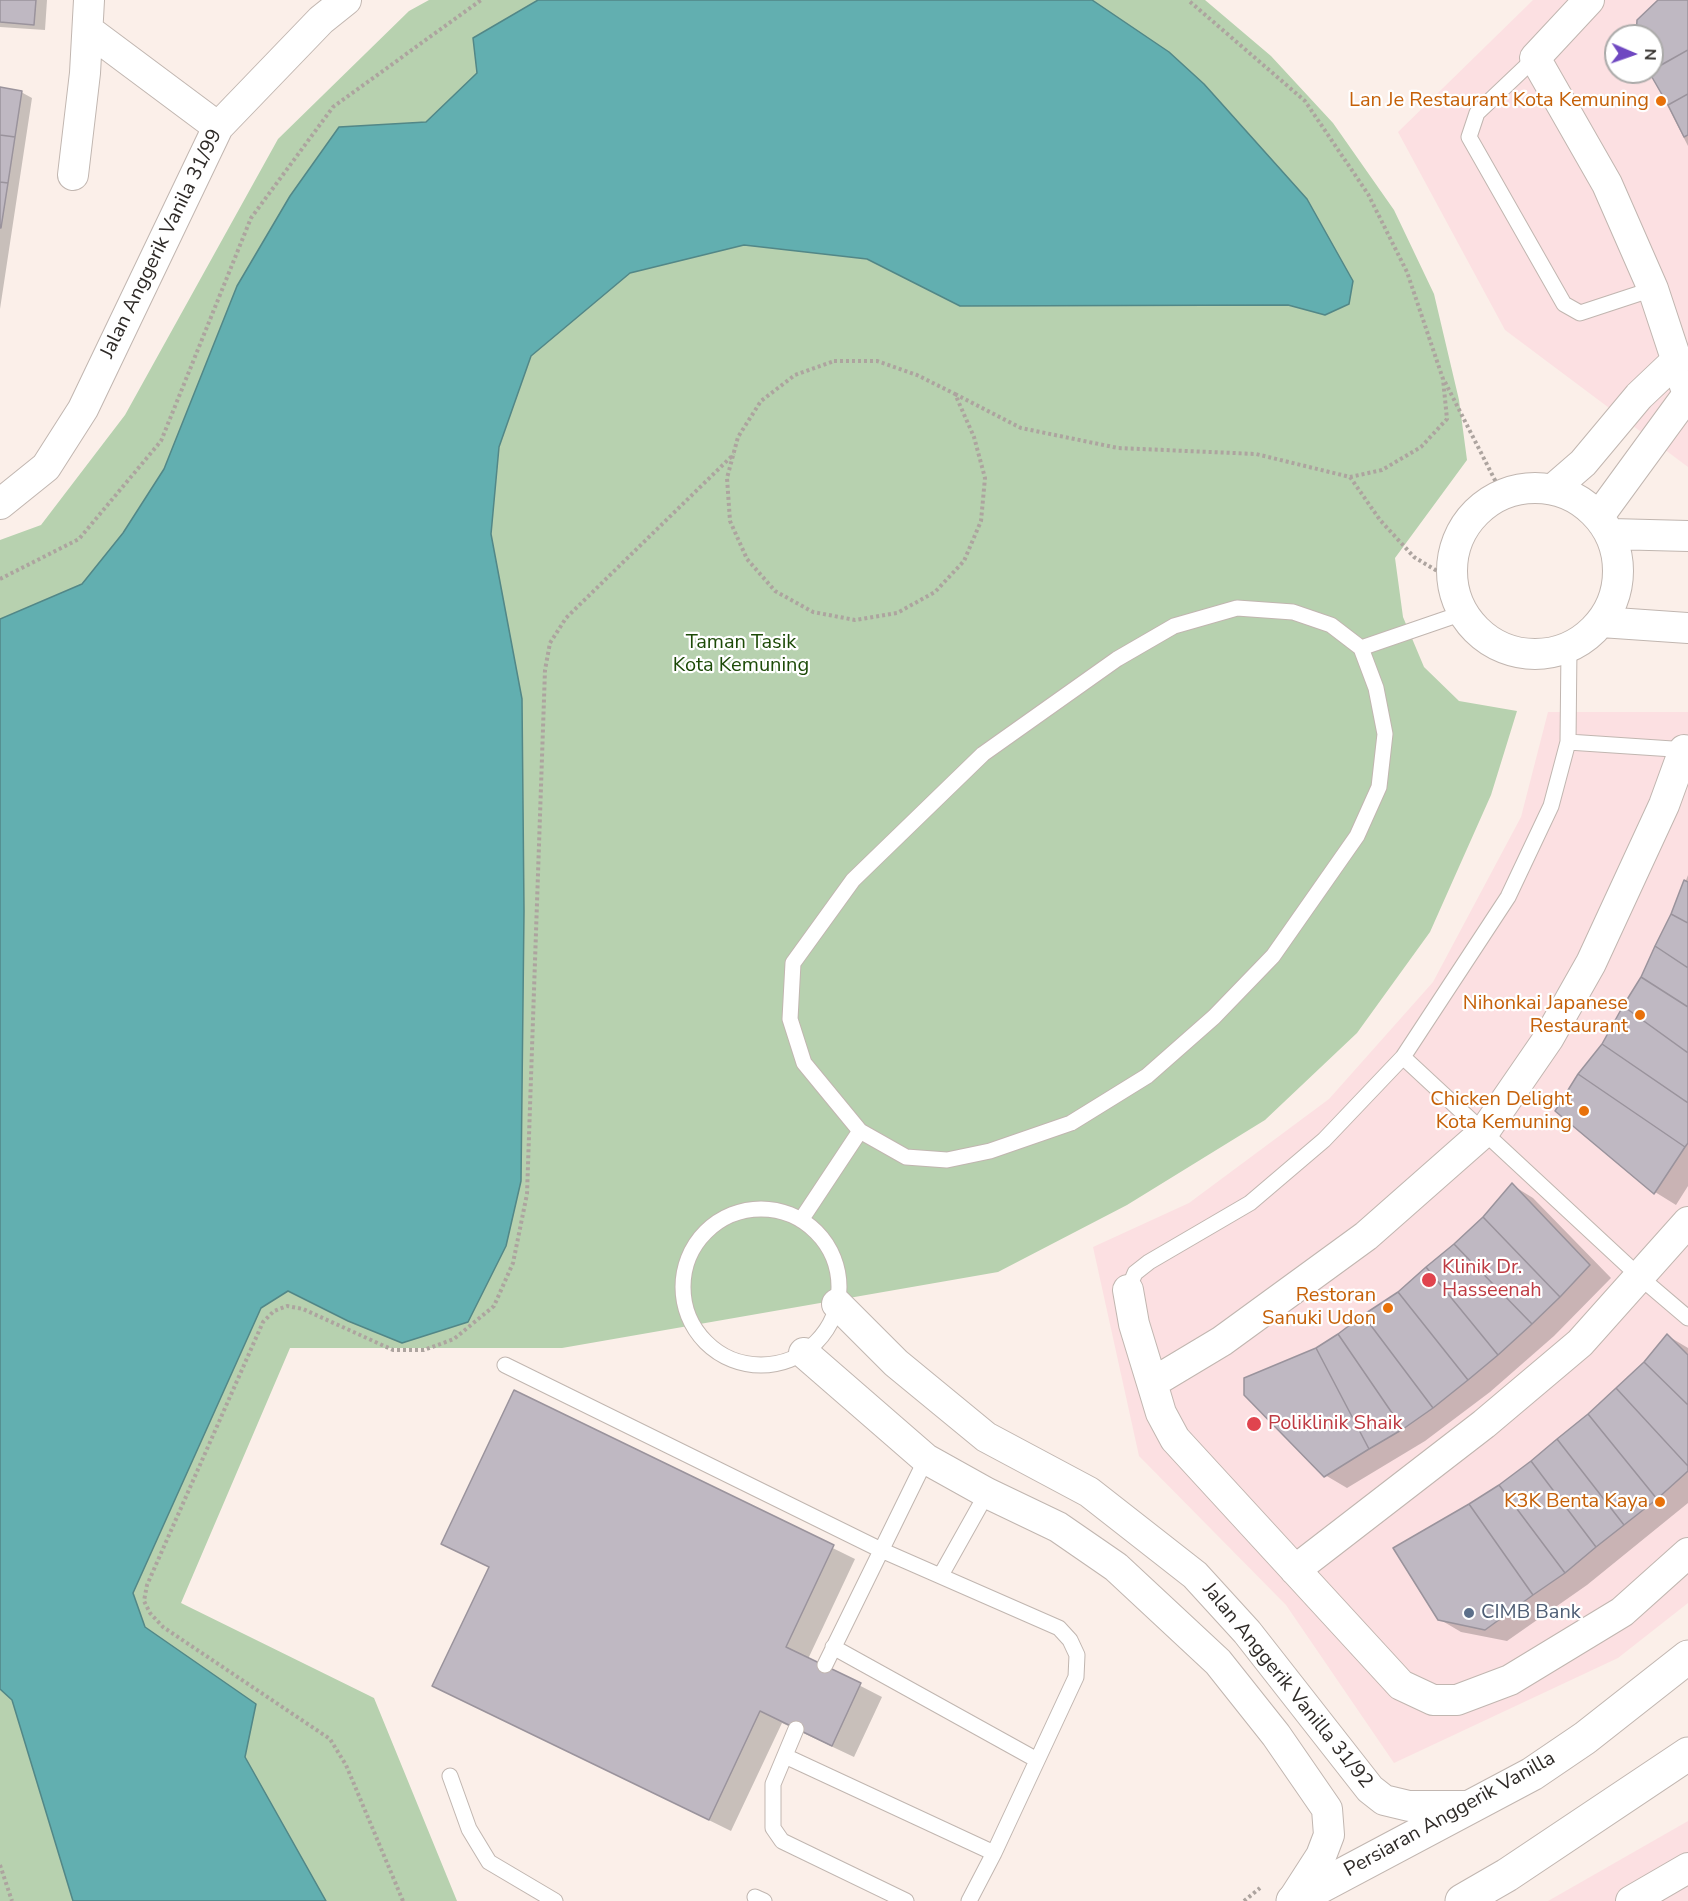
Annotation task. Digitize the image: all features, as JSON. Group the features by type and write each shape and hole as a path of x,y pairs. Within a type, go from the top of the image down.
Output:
{"main road":[{"name":"Persiaran Anggerik Vanilla","path":"1293,1901 1532,1774 1585,1738 1688,1657"},
{"path":"1462,1901 1507,1875 1688,1754"}],"street":[{"path":"73,175 89,0"},
{"name":"Jalan Anggerik Vanila 31/99","path":"0,504 46,467 83,409 218,127 321,20 346,0"},
{"path":"1589,0 1535,58 1607,184 1653,289 1688,394 1605,525"},
{"path":"88,30 218,127"},
{"path":"1553,489 1583,463 1640,396 1678,359"},
{"path":"1518,488 1553,489 1586,504 1605,525 1618,556 1618,579 1612,602 1602,622 1582,641 1569,648 1549,654 1528,655 1508,651 1489,641 1473,628 1463,613 1452,580 1454,553 1463,529 1479,508 1502,494 1518,488"},
{"path":"1605,525 1688,536"},
{"path":"1602,622 1688,628"},
{"path":"1152,1383 1222,1341 1366,1236 1484,1132 1548,1039 1591,963 1664,805 1686,750"},
{"path":"1295,1570 1484,1424 1571,1351 1641,1278 1688,1222"},
{"path":"1128,1290 1134,1324 1161,1413 1175,1439 1401,1686 1433,1700 1457,1700 1510,1680 1622,1612 1688,1553"},
{"name":"Jalan Anggerik Vanilla 31/92","path":"837,1304 896,1363 986,1437 1089,1492 1195,1575 1248,1632 1370,1789 1384,1800 1409,1806 1469,1806"},
{"name":"Jalan Anggerik Vanilla 31/92","path":"804,1353 926,1459 987,1493 1058,1527 1116,1567 1218,1662 1276,1735 1327,1809 1329,1835 1322,1856 1293,1901"},
{"path":"1631,1901 1688,1868"}],"lane":[{"path":"1535,58 1477,113 1469,137 1564,304 1580,313 1653,289"},
{"path":"1237,608 1293,612 1331,625 1361,648 1376,688 1385,734 1379,787 1357,836 1273,956 1214,1017 1147,1076 1071,1123 990,1151 947,1160 906,1157 860,1131 804,1063 790,1019 793,963 853,880 983,754 1117,659 1174,626 1237,608"},
{"path":"1361,648 1463,613"},
{"path":"1128,1290 1135,1273 1149,1262 1250,1203 1324,1140 1404,1057 1508,897 1551,806 1568,742 1569,648"},
{"path":"1568,742 1686,750"},
{"path":"1404,1057 1641,1278 1688,1318"},
{"path":"801,1220 860,1131"},
{"path":"763,1209 782,1212 801,1220 816,1232 828,1247 836,1265 839,1284 837,1304 825,1332 804,1353 786,1362 767,1365 747,1365 729,1359 712,1349 688,1318 684,1299 683,1279 687,1260 696,1242 726,1217 744,1210 763,1209"},
{"path":"505,1365 880,1550 1059,1628 1070,1640 1077,1655 1076,1677 994,1853 969,1901"},
{"path":"825,1665 926,1459"},
{"path":"941,1575 987,1493"},
{"path":"833,1647 1037,1760"},
{"path":"796,1729 773,1784 771,1803 773,1828 782,1841 906,1901"},
{"path":"786,1756 994,1853"},
{"path":"450,1776 469,1829 489,1862 555,1901"}],"path":[{"path":"0,579 79,539 162,441 251,218 333,107 481,0"},
{"path":"1188,0 1305,101 1368,194 1407,272 1443,379 1502,494"},
{"path":"955,394 974,437 985,478 981,522 964,561 935,592 897,613 855,620 813,612 775,591 747,559 730,520 727,478 738,437 761,401 795,375 834,361 877,361 917,375 955,394 1021,428 1118,448 1256,454 1350,477 1382,470 1421,447 1447,419 1443,379"},
{"path":"403,1901 346,1765 330,1739 163,1627 150,1613 144,1601 147,1585 263,1322 274,1311 287,1306 303,1309 393,1350 424,1350 454,1339 494,1306 513,1263 527,1194 545,670 550,643 566,618 734,454"},
{"path":"1350,477 1380,520 1414,557 1452,580"},
{"path":"0,1865 12,1901"}],"shaded area":[{"path":"1533,0 1688,0 1688,467 1505,330 1398,132"},
{"path":"1548,712 1688,712 1688,1603 1618,1658 1394,1763 1286,1605 1139,1456 1093,1247 1189,1203 1329,1099 1433,982 1521,817"},
{"path":"1688,1821 1688,1901 1548,1901"}],"green space":[{"name":"Taman Tasik Kota Kemuning","path":"429,0 1205,0 1271,56 1333,123 1394,210 1434,294 1459,400 1467,460 1395,558 1403,617 1424,667 1459,701 1517,711 1491,795 1430,932 1357,1033 1265,1120 1127,1205 998,1272 562,1348 290,1348 181,1603 374,1698 457,1901 0,1901 0,540 41,525 125,415 278,139 409,11"}],"water":[{"path":"538,0 1092,0 1169,52 1204,84 1307,199 1353,281 1349,304 1325,315 1288,305 960,306 867,259 744,245 630,273 531,356 499,447 491,534 522,699 524,911 521,1181 506,1246 468,1322 402,1343 348,1321 288,1291 261,1308 133,1593 145,1627 256,1704 245,1757 326,1901 73,1901 12,1700 0,1689 0,619 82,584 123,533 164,469 237,286 290,196 339,127 426,122 477,73 473,38"}],"building":[{"path":"0,0 36,0 34,25 0,22"},
{"path":"1658,0 1688,0 1688,50 1664,63 1664,24 1637,24 1637,20"},
{"path":"1688,50 1688,94 1668,105 1656,84 1664,84 1664,64"},
{"path":"0,87 22,91 15,137 0,135"},
{"path":"1688,94 1688,135 1684,137 1668,105"},
{"path":"0,135 15,137 8,183 0,182"},
{"path":"0,182 8,183 1,228 0,228"},
{"path":"1684,880 1688,882 1688,923 1671,914"},
{"path":"1671,914 1688,923 1688,968 1655,946"},
{"path":"1655,946 1688,968 1688,1007 1641,977"},
{"path":"1641,977 1688,1007 1688,1053 1623,1006"},
{"path":"1623,1006 1688,1053 1688,1103 1602,1044"},
{"path":"1602,1044 1688,1103 1688,1143 1685,1147 1578,1074"},
{"path":"1578,1074 1685,1147 1654,1194 1555,1111"},
{"path":"1512,1183 1590,1265 1560,1297 1483,1217"},
{"path":"1483,1217 1560,1297 1532,1324 1454,1244"},
{"path":"1454,1244 1532,1324 1498,1355 1426,1267"},
{"path":"1426,1267 1498,1355 1468,1380 1398,1292"},
{"path":"1398,1292 1468,1380 1433,1408 1363,1315"},
{"path":"1363,1315 1433,1408 1403,1429 1338,1334"},
{"path":"1338,1334 1403,1429 1369,1449 1316,1348"},
{"path":"1667,1334 1688,1355 1688,1405 1644,1362"},
{"path":"1316,1348 1369,1449 1324,1477 1244,1395 1244,1378"},
{"path":"1644,1362 1688,1405 1688,1466 1616,1388"},
{"path":"1616,1388 1688,1466 1688,1471 1657,1499 1588,1414"},
{"path":"514,1390 834,1545 786,1647 861,1683 832,1746 760,1711 709,1820 432,1686 489,1567 441,1544"},
{"path":"1588,1414 1657,1499 1624,1525 1557,1439"},
{"path":"1557,1439 1624,1525 1596,1547 1531,1461"},
{"path":"1531,1461 1596,1547 1565,1573 1499,1485"},
{"path":"1499,1485 1565,1573 1533,1595 1469,1504"},
{"path":"1469,1504 1533,1595 1485,1630 1438,1620 1393,1548"}],"place":[{"name":"Lan Je Restaurant Kota Kemuning","path":"1661,101"},
{"name":"Nihonkai Japanese Restaurant","path":"1640,1015"},
{"name":"Chicken Delight Kota Kemuning","path":"1584,1111"},
{"name":"Klinik Dr. Hasseenah","path":"1429,1280"},
{"name":"Restoran Sanuki Udon","path":"1388,1308"},
{"name":"Poliklinik Shaik","path":"1254,1424"},
{"name":"K3K Benta Kaya","path":"1660,1502"},
{"name":"CIMB Bank","path":"1469,1613"}]}
